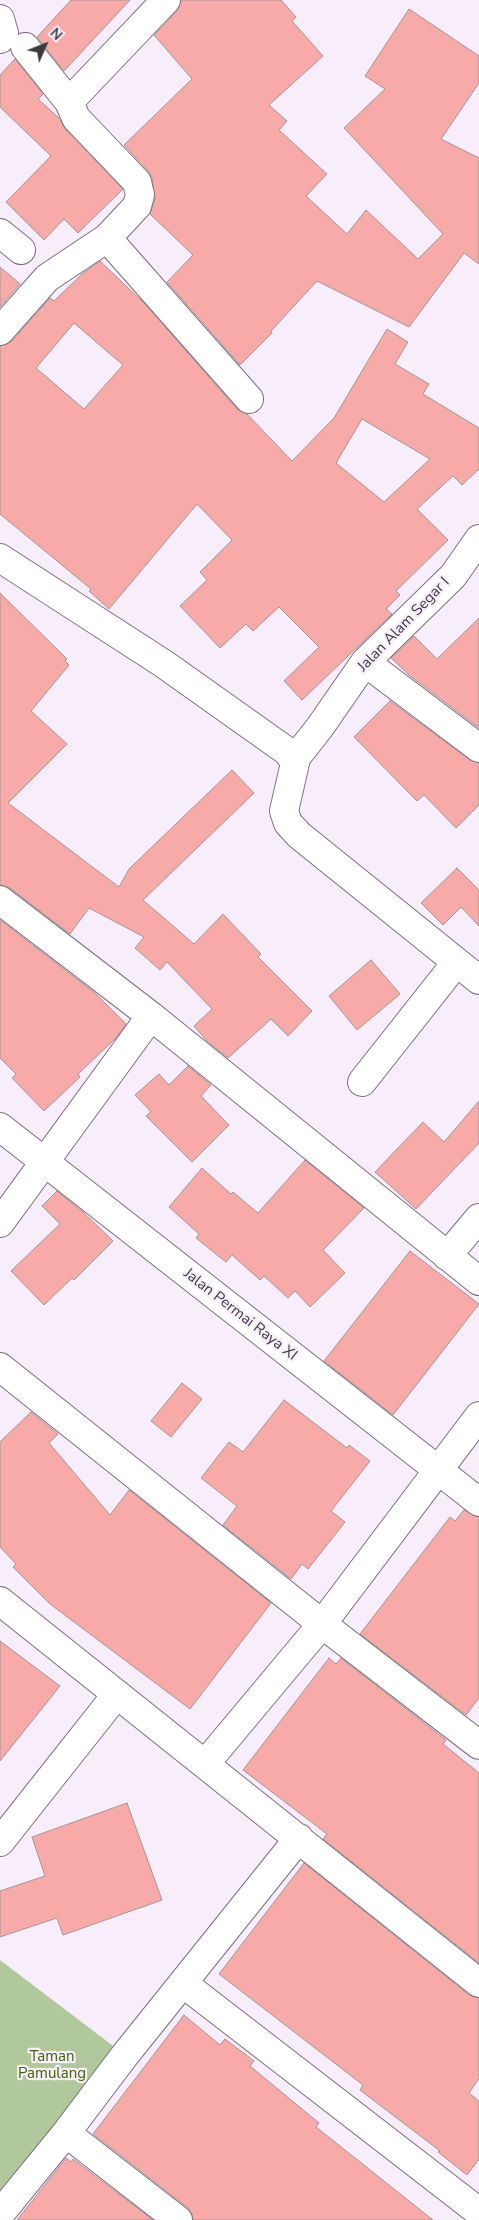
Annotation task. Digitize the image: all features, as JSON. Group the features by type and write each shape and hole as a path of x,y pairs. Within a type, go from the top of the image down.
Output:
{"street":[{"path":"69,102 166,0"},
{"path":"0,19 4,33 69,102 76,118 137,182 140,194 137,206 107,238 47,278 0,331"},
{"path":"0,233 21,250"},
{"path":"107,238 249,400"},
{"name":"Jalan Alam Segar I","path":"294,760 320,727 365,662 452,576 479,539"},
{"path":"0,558 187,680 288,752 294,760 284,811 288,823 299,835 479,980"},
{"path":"365,662 479,748"},
{"path":"0,900 151,1016 479,1281"},
{"path":"362,1082 456,963"},
{"path":"0,1223 151,1016"},
{"name":"Jalan Permai Raya XI","path":"0,1127 479,1502"},
{"path":"447,1256 479,1218"},
{"path":"0,1367 322,1624 479,1745"},
{"path":"206,1764 322,1624 479,1416"},
{"path":"0,1602 479,1983"},
{"path":"1,1840 117,1694"},
{"path":"0,2214 299,1838"},
{"path":"184,1984 479,2212"},
{"path":"66,2133 178,2220"}],"green space":[{"name":"Taman Pamulang","path":"0,1960 125,2055 0,2214"}],"building":[{"path":"71,0 130,0 64,71 37,37"},
{"path":"181,0 281,0 296,17 292,21 323,56 269,105 287,121 279,130 327,174 306,196 347,234 366,210 418,259 443,234 344,128 385,89 365,76 409,9 479,56 479,83 441,139 479,158 479,264 464,253 409,327 317,281 271,331 272,333 240,365 167,282 193,255 150,214 155,199 152,178 124,145 192,79 154,35 177,11"},
{"path":"15,59 43,94 38,99 60,119 65,129 123,189 78,233 64,219 44,240 6,202 51,156 0,107 0,75"},
{"path":"100,261 145,304 237,409 247,414 292,461 334,418 387,329 408,342 395,364 429,384 423,394 479,428 479,469 462,485 453,476 417,509 448,540 396,591 400,595 386,609 392,614 302,700 284,681 319,647 279,607 253,631 246,624 220,648 180,606 207,580 200,572 232,540 197,504 109,609 89,591 91,589 0,514 0,346 12,341 50,298 54,301 82,274","holes":["74,323 123,365 84,409 36,368","362,419 430,459 384,502 336,463"]},
{"path":"0,267 20,284 0,307"},
{"path":"0,593 67,659 65,661 69,665 31,711 67,744 8,803 119,887 129,869 232,770 254,793 143,900 194,944 223,914 261,954 258,957 312,1011 288,1036 271,1019 228,1058 207,1041 194,1026 212,1009 167,962 160,970 135,948 144,937 89,908 70,934 10,888 0,885"},
{"path":"479,618 479,728 409,675 391,658 414,636 437,659"},
{"path":"390,701 470,760 479,763 479,805 456,828 424,795 417,801 354,737"},
{"path":"457,868 479,890 479,926 461,907 443,925 421,903"},
{"path":"0,920 95,993 126,1024 116,1038 78,1074 80,1077 44,1111 12,1078 16,1074 0,1058"},
{"path":"371,960 400,994 357,1030 329,996"},
{"path":"188,1066 211,1085 201,1096 229,1125 192,1162 146,1116 151,1112 135,1095 159,1074 169,1085"},
{"path":"479,1101 479,1143 416,1209 375,1172 423,1122 444,1142"},
{"path":"305,1160 364,1208 323,1250 345,1273 310,1307 295,1291 288,1298 264,1276 260,1280 232,1255 226,1262 196,1238 199,1234 169,1207 202,1168 231,1194 233,1192 258,1213"},
{"path":"57,1191 83,1212 113,1241 74,1280 72,1278 44,1305 11,1271 60,1224 42,1206"},
{"path":"410,1251 479,1304 393,1415 324,1361"},
{"path":"182,1383 202,1399 171,1437 151,1421"},
{"path":"284,1400 347,1448 349,1445 370,1461 331,1511 345,1522 308,1569 302,1564 291,1579 223,1525 237,1506 201,1478 229,1442 243,1452"},
{"path":"31,1412 58,1434 49,1443 110,1515 129,1490 271,1603 190,1709 50,1604 13,1567 16,1564 0,1547 0,1442"},
{"path":"464,1510 479,1517 479,1698 466,1715 360,1634 450,1517 455,1521"},
{"path":"0,1641 60,1686 0,1761"},
{"path":"329,1658 336,1664 341,1658 446,1740 443,1744 479,1773 479,1963 323,1839 327,1834 243,1770"},
{"path":"127,1803 162,1900 63,1935 57,1918 0,1937 0,1891 45,1876 32,1837"},
{"path":"304,1863 469,1995 479,1998 479,2078 469,2093 479,2101 479,2159 467,2175 438,2152 440,2151 360,2090 363,2085 219,1974"},
{"path":"184,2015 220,2045 225,2039 254,2061 250,2066 319,2123 316,2127 433,2220 193,2220 188,2208 93,2134"},
{"path":"66,2158 71,2162 73,2159 153,2220 17,2220"}]}
